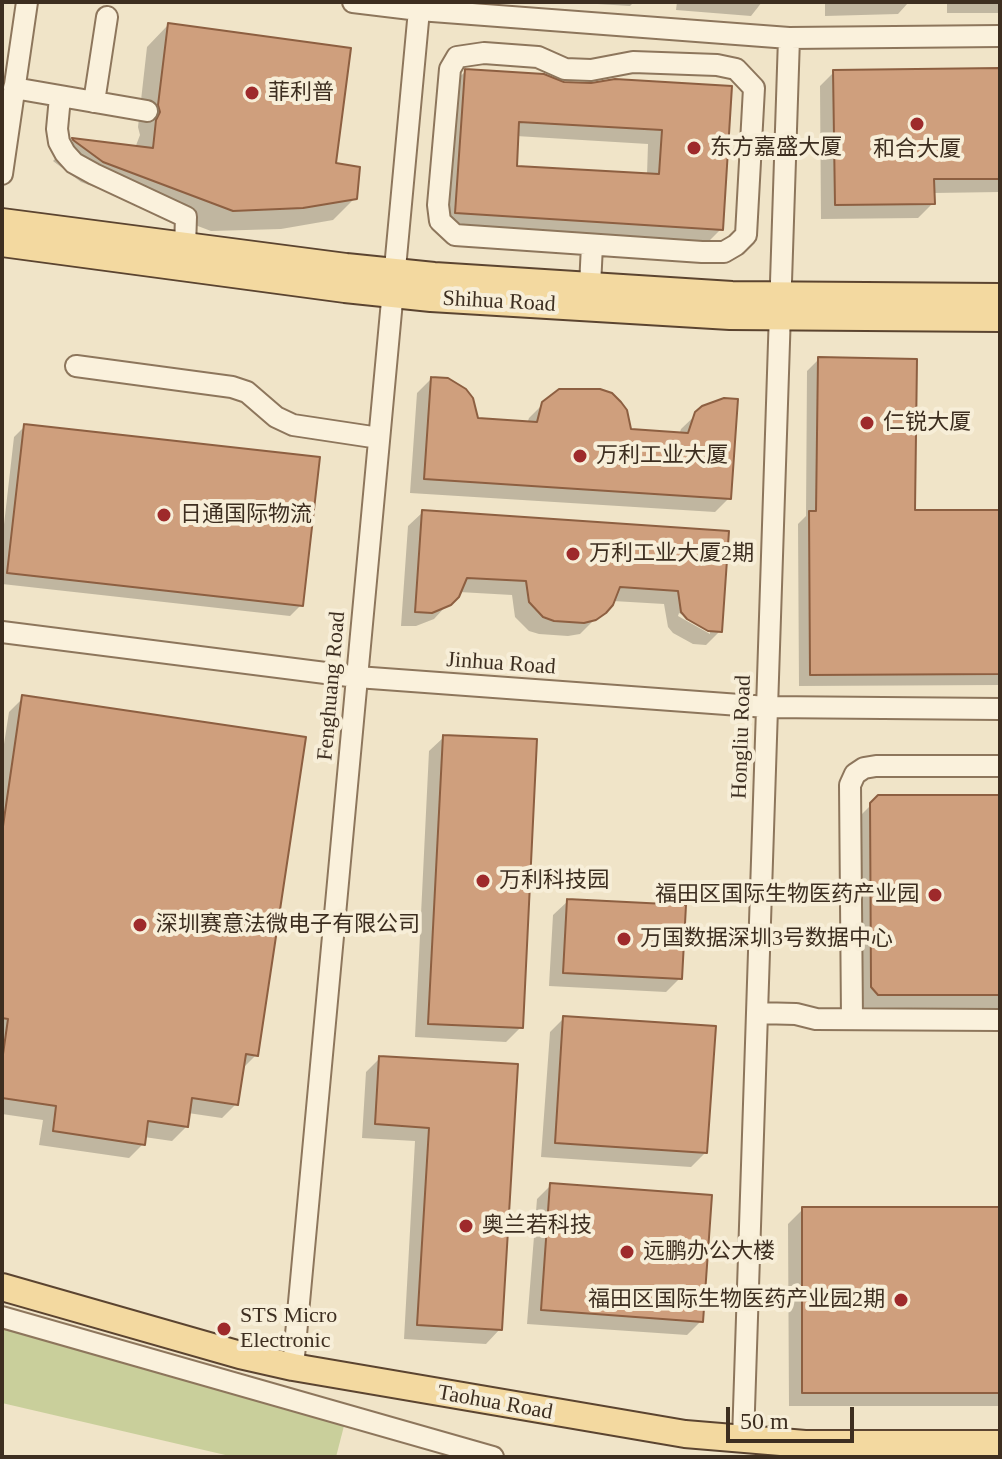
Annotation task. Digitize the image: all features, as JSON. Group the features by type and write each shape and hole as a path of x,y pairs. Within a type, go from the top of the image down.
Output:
{"main road":[{"name":"Shihua Road","path":"2,222 185,247 393,283 590,286 781,306 1000,318"},
{"name":"Shihua Road","path":"2,243 683,313 1000,297"},
{"name":"Taohua Road","path":"2,1287 240,1355 293,1367 685,1434 805,1444 1000,1444"}],"street":[{"path":"2,174 27,2"},
{"path":"353,2 419,10 789,38 1000,36"},
{"name":"Fenghuang Road","path":"293,1367 419,10"},
{"path":"94,102 107,17"},
{"name":"Hongliu Road","path":"743,1439 789,38"},
{"path":"465,54 514,54 538,57 565,69 591,70 633,62 717,65 736,69 747,78 754,88 746,235 724,252 592,245 455,235 440,221 438,205 450,69 457,57 465,54"},
{"path":"14,88 147,111"},
{"path":"60,97 57,129 65,153 74,163 94,174 186,217 185,247"},
{"path":"590,286 592,245"},
{"path":"76,366 232,387 247,392 276,417 293,425 379,438"},
{"name":"Jinhua Road","path":"2,632 357,677 767,707 1000,709"},
{"path":"852,1019 850,785 855,774 864,768 876,766 1000,766"},
{"path":"757,1013 796,1014 816,1019 1000,1020"},
{"path":"2,1317 493,1457"}],"green space":[{"path":"2,1329 345,1422 336,1457 234,1457 2,1403"}],"building":[{"name":"菲利普","path":"168,23 351,48 336,163 360,167 357,199 303,208 233,211 103,162 73,140 153,148 160,112 158,105"},
{"name":"和合大厦","path":"1000,68 1000,179 934,179 935,204 835,205 833,70"},
{"name":"东方嘉盛大厦","path":"465,69 544,74 564,82 591,83 615,79 732,86 723,230 455,213","holes":["519,122 662,130 659,174 517,166"]},
{"path":"818,357 917,359 915,510 1000,510 1000,674 810,675 809,511 816,511"},
{"name":"万利工业大厦","path":"431,377 448,378 466,389 473,398 478,418 537,422 542,402 559,389 600,389 612,393 621,402 627,410 631,429 688,433 695,412 702,406 724,398 738,399 731,499 424,479"},
{"name":"日通国际物流","path":"24,424 320,457 303,606 7,573"},
{"name":"万利工业大厦2期","path":"422,510 729,531 722,632 708,631 687,619 681,612 678,591 620,587 606,613 584,623 543,617 529,602 526,581 467,578 459,597 451,605 432,613 415,612"},
{"name":"深圳赛意法微电子有限公司","path":"22,695 306,737 258,1056 246,1054 238,1105 192,1098 188,1127 148,1121 145,1145 53,1131 56,1106 2,1098 2,1061 8,1019 2,1018 2,833"},
{"name":"万利科技园","path":"443,735 537,739 523,1028 428,1024"},
{"name":"福田区国际生物医药产业园","path":"878,795 1000,795 1000,995 878,995 871,987 870,803"},
{"name":"万国数据深圳3号数据中心","path":"567,899 686,905 682,979 563,973"},
{"path":"563,1016 716,1026 707,1153 555,1143"},
{"name":"奥兰若科技","path":"379,1056 518,1064 502,1330 417,1325 429,1128 375,1124"},
{"name":"远鹏办公大楼","path":"550,1183 712,1195 703,1322 541,1310"},
{"name":"福田区国际生物医药产业园2期","path":"802,1207 1000,1207 1000,1393 802,1393"}],"place":[{"name":"菲利普","path":"252,93"},
{"name":"和合大厦","path":"917,124"},
{"name":"东方嘉盛大厦","path":"694,148"},
{"name":"仁锐大厦","path":"867,423"},
{"name":"万利工业大厦","path":"580,456"},
{"name":"日通国际物流","path":"164,515"},
{"name":"万利工业大厦2期","path":"573,554"},
{"name":"万利科技园","path":"483,881"},
{"name":"福田区国际生物医药产业园","path":"935,895"},
{"name":"深圳赛意法微电子有限公司","path":"140,925"},
{"name":"万国数据深圳3号数据中心","path":"624,939"},
{"name":"奥兰若科技","path":"466,1226"},
{"name":"远鹏办公大楼","path":"627,1252"},
{"name":"福田区国际生物医药产业园2期","path":"901,1300"},
{"name":"STS Micro Electronic","path":"224,1329"}]}
